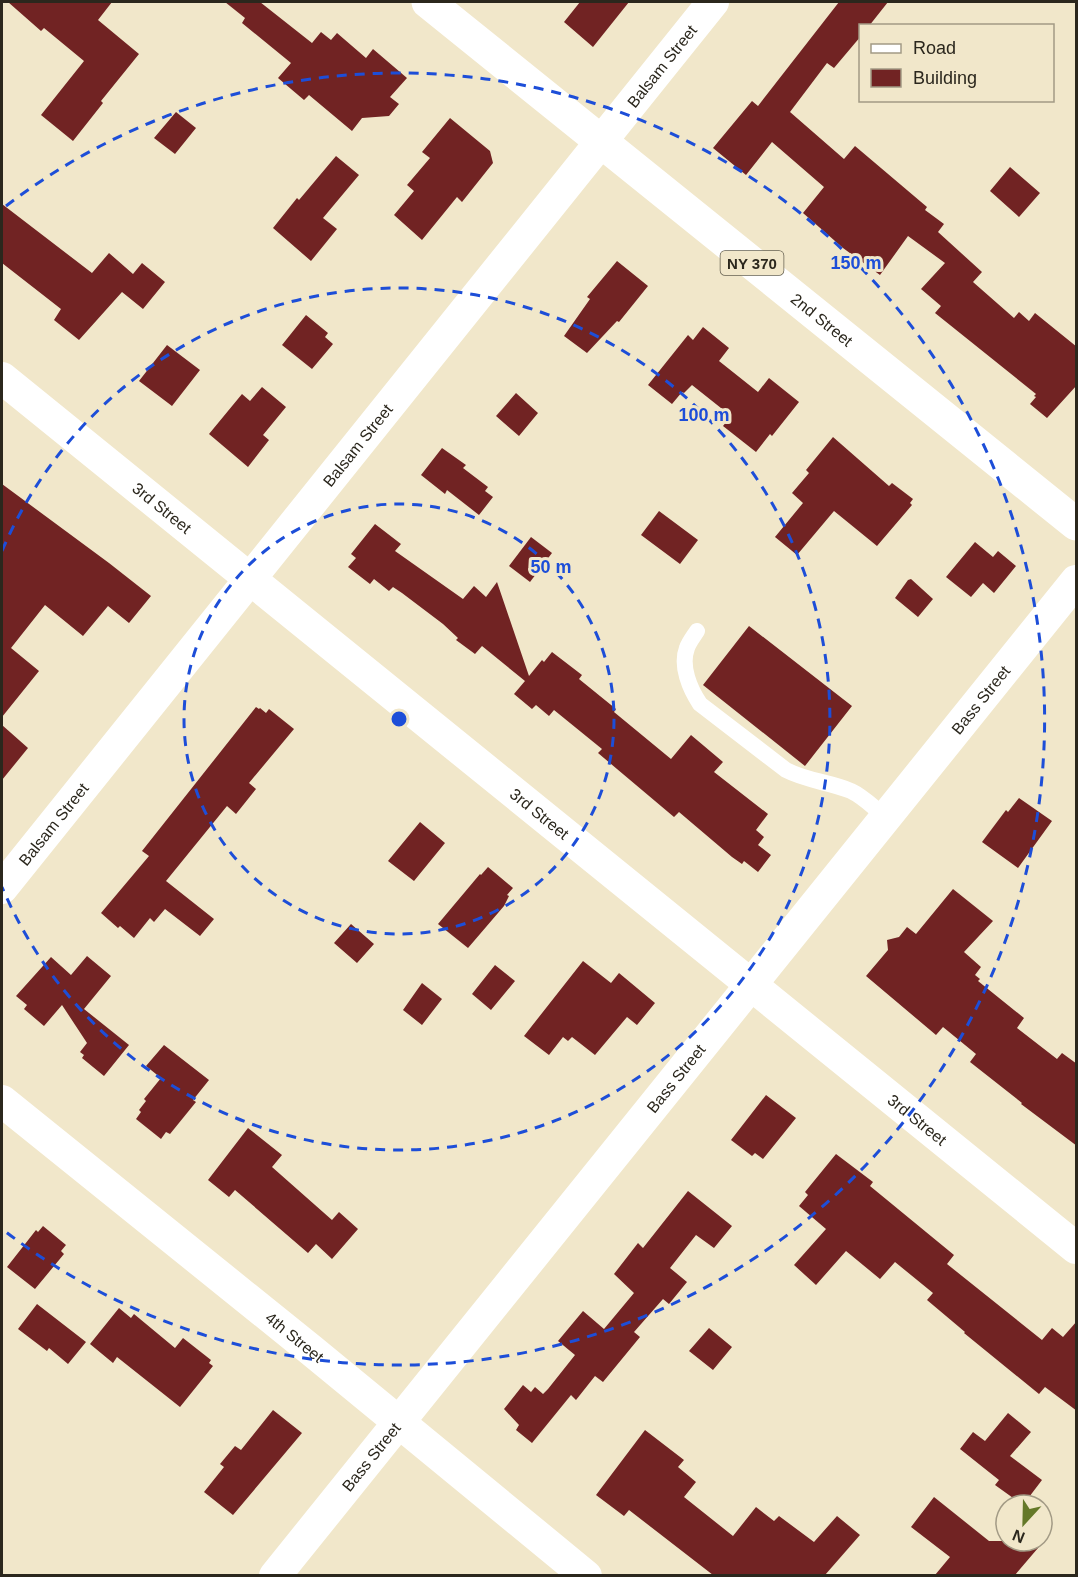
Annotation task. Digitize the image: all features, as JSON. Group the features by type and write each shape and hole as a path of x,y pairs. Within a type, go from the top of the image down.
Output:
{"main road":[{"name":"2nd Street","path":"428,2 1077,524"}],"street":[{"name":"Balsam Street","path":"2,888 713,2"},
{"name":"3rd Street","path":"2,378 1077,1248"},
{"name":"Bass Street","path":"275,1575 1077,581"},
{"name":"4th Street","path":"2,1101 586,1575"}],"lane":[{"path":"697,631 687,648 685,658 691,689 700,704 786,770 797,776 829,783 853,792 886,817"}],"building":[{"path":"8,2 112,2 98,20 139,54 101,101 103,103 73,141 41,115 84,61 44,28 41,31"},
{"path":"225,2 260,2 312,43 321,32 331,40 337,33 366,58 373,49 407,78 390,97 399,104 389,116 362,118 352,131 309,95 304,100 278,78 291,63 242,23 245,18"},
{"path":"580,2 629,2 593,47 564,22"},
{"path":"839,2 888,2 871,24 859,24 859,38 834,68 827,63 790,112 844,159 855,146 927,207 925,210 944,224 938,232 982,272 973,282 1014,318 1019,312 1029,321 1035,313 1077,347 1077,385 1047,418 1030,404 1036,394 935,313 941,306 921,289 945,263 908,236 880,275 843,248 803,213 824,187 772,142 746,175 713,148 752,101 758,106"},
{"path":"176,112 196,128 175,154 154,138"},
{"path":"450,118 490,151 493,163 462,202 457,197 422,240 394,215 414,191 407,185 430,158 422,152"},
{"path":"336,156 359,175 323,218 337,229 311,261 273,228"},
{"path":"1010,167 1040,193 1019,217 990,191"},
{"path":"2,204 92,273 109,253 133,274 142,263 165,282 143,309 122,292 79,340 54,320 61,309 2,263"},
{"path":"617,261 648,286 619,322 617,321 587,353 564,336 590,299 587,297"},
{"path":"306,315 328,333 325,337 333,344 312,369 282,345"},
{"path":"703,327 729,348 719,361 758,392 769,378 799,402 756,452 723,426 731,416 692,385 684,393 682,392 672,404 648,385 688,335 693,340"},
{"path":"167,345 200,370 172,406 139,381"},
{"path":"262,387 286,407 263,435 269,440 248,467 209,434 242,394 250,401"},
{"path":"516,393 538,413 519,436 496,416"},
{"path":"833,437 889,486 892,483 913,499 910,503 912,505 877,546 834,511 797,555 775,537 803,503 792,493 809,473 806,470"},
{"path":"442,448 466,465 463,468 488,487 485,491 493,497 479,515 447,490 445,494 421,475"},
{"path":"2,484 151,596 129,623 108,606 83,636 45,605 11,648 39,671 2,717"},
{"path":"659,511 698,540 680,564 641,535"},
{"path":"375,524 401,544 395,551 463,599 474,586 486,597 497,582 529,676 552,652 582,675 579,679 616,709 614,712 671,759 691,735 723,762 714,772 768,814 756,830 764,837 758,845 771,855 758,872 744,861 742,864 732,857 679,812 674,817 598,753 602,749 554,710 549,716 536,705 532,709 514,694 525,681 482,646 475,654 456,640 458,638 443,624 402,593 393,587 389,591 374,579 370,584 348,567 356,558 351,554"},
{"path":"531,537 552,553 530,582 509,566"},
{"path":"975,542 993,557 998,551 1016,566 994,593 983,583 971,597 946,577"},
{"path":"911,579 933,599 918,617 895,598"},
{"path":"749,626 852,706 805,766 703,685"},
{"path":"256,707 266,713 269,709 294,729 249,783 256,789 236,814 227,806 166,881 214,919 200,936 165,909 154,922 150,918 134,938 101,913 149,856 142,851"},
{"path":"2,725 28,748 2,780"},
{"path":"1019,798 1052,821 1018,868 982,842 1006,810 1008,812"},
{"path":"420,822 445,843 414,881 388,861"},
{"path":"488,867 513,888 507,895 509,896 504,906 468,948 438,924"},
{"path":"953,889 993,921 964,952 981,967 975,975 980,979 978,981 1024,1018 1017,1028 1057,1059 1062,1053 1077,1064 1077,1146 970,1062 976,1054 943,1027 936,1035 866,976 888,950 887,940 899,937 907,927 916,934"},
{"path":"351,924 374,944 357,963 334,943"},
{"path":"87,956 111,976 84,1009 129,1045 104,1076 82,1058 84,1055 80,1052 87,1043 62,1005 44,1026 24,1009 27,1005 16,996 51,957 71,975"},
{"path":"583,961 611,983 619,973 655,1003 637,1025 627,1017 595,1055 572,1037 568,1041 563,1037 549,1055 524,1036"},
{"path":"495,965 515,981 491,1010 472,994"},
{"path":"422,983 442,999 422,1025 403,1010"},
{"path":"164,1045 209,1080 193,1100 196,1102 170,1134 166,1132 161,1139 136,1119 146,1101 144,1099 161,1078 146,1066"},
{"path":"766,1095 796,1118 763,1159 755,1153 752,1156 731,1140"},
{"path":"248,1128 282,1155 272,1167 332,1220 339,1212 358,1229 332,1259 316,1244 308,1253 235,1190 229,1197 208,1180"},
{"path":"836,1154 873,1182 870,1186 954,1255 947,1264 1042,1340 1052,1328 1063,1337 1077,1321 1077,1411 1045,1387 1039,1394 964,1333 927,1300 933,1293 895,1262 880,1279 846,1251 816,1285 794,1265 826,1229 799,1206 808,1195 805,1192"},
{"path":"688,1191 732,1226 714,1248 696,1235 670,1268 687,1282 669,1304 663,1299 634,1332 640,1337 603,1382 595,1376 576,1400 571,1395 532,1443 516,1430 519,1425 504,1409 523,1385 531,1392 535,1387 543,1394 548,1389 575,1355 558,1341 583,1311 604,1329 634,1293 614,1274 638,1243 643,1248"},
{"path":"43,1226 66,1245 61,1251 64,1254 35,1289 7,1267 36,1230 38,1232"},
{"path":"37,1304 86,1342 68,1364 49,1348 47,1351 18,1329"},
{"path":"119,1308 131,1318 134,1314 175,1348 183,1338 211,1360 209,1363 213,1366 180,1407 117,1357 113,1363 90,1344"},
{"path":"709,1328 732,1347 713,1370 689,1351"},
{"path":"273,1410 302,1433 233,1515 204,1492 224,1467 220,1464 235,1446 241,1450"},
{"path":"1008,1413 1031,1432 1010,1456 1042,1480 1032,1493 1006,1493 995,1485 999,1480 960,1449 973,1432 985,1441"},
{"path":"645,1430 684,1460 678,1467 696,1482 684,1497 733,1536 756,1507 774,1521 779,1516 814,1542 837,1516 860,1535 825,1575 713,1575 629,1510 624,1516 596,1495"},
{"path":"934,1497 989,1541 994,1541 994,1553 1034,1553 1015,1575 935,1575 950,1557 911,1527"}]}
